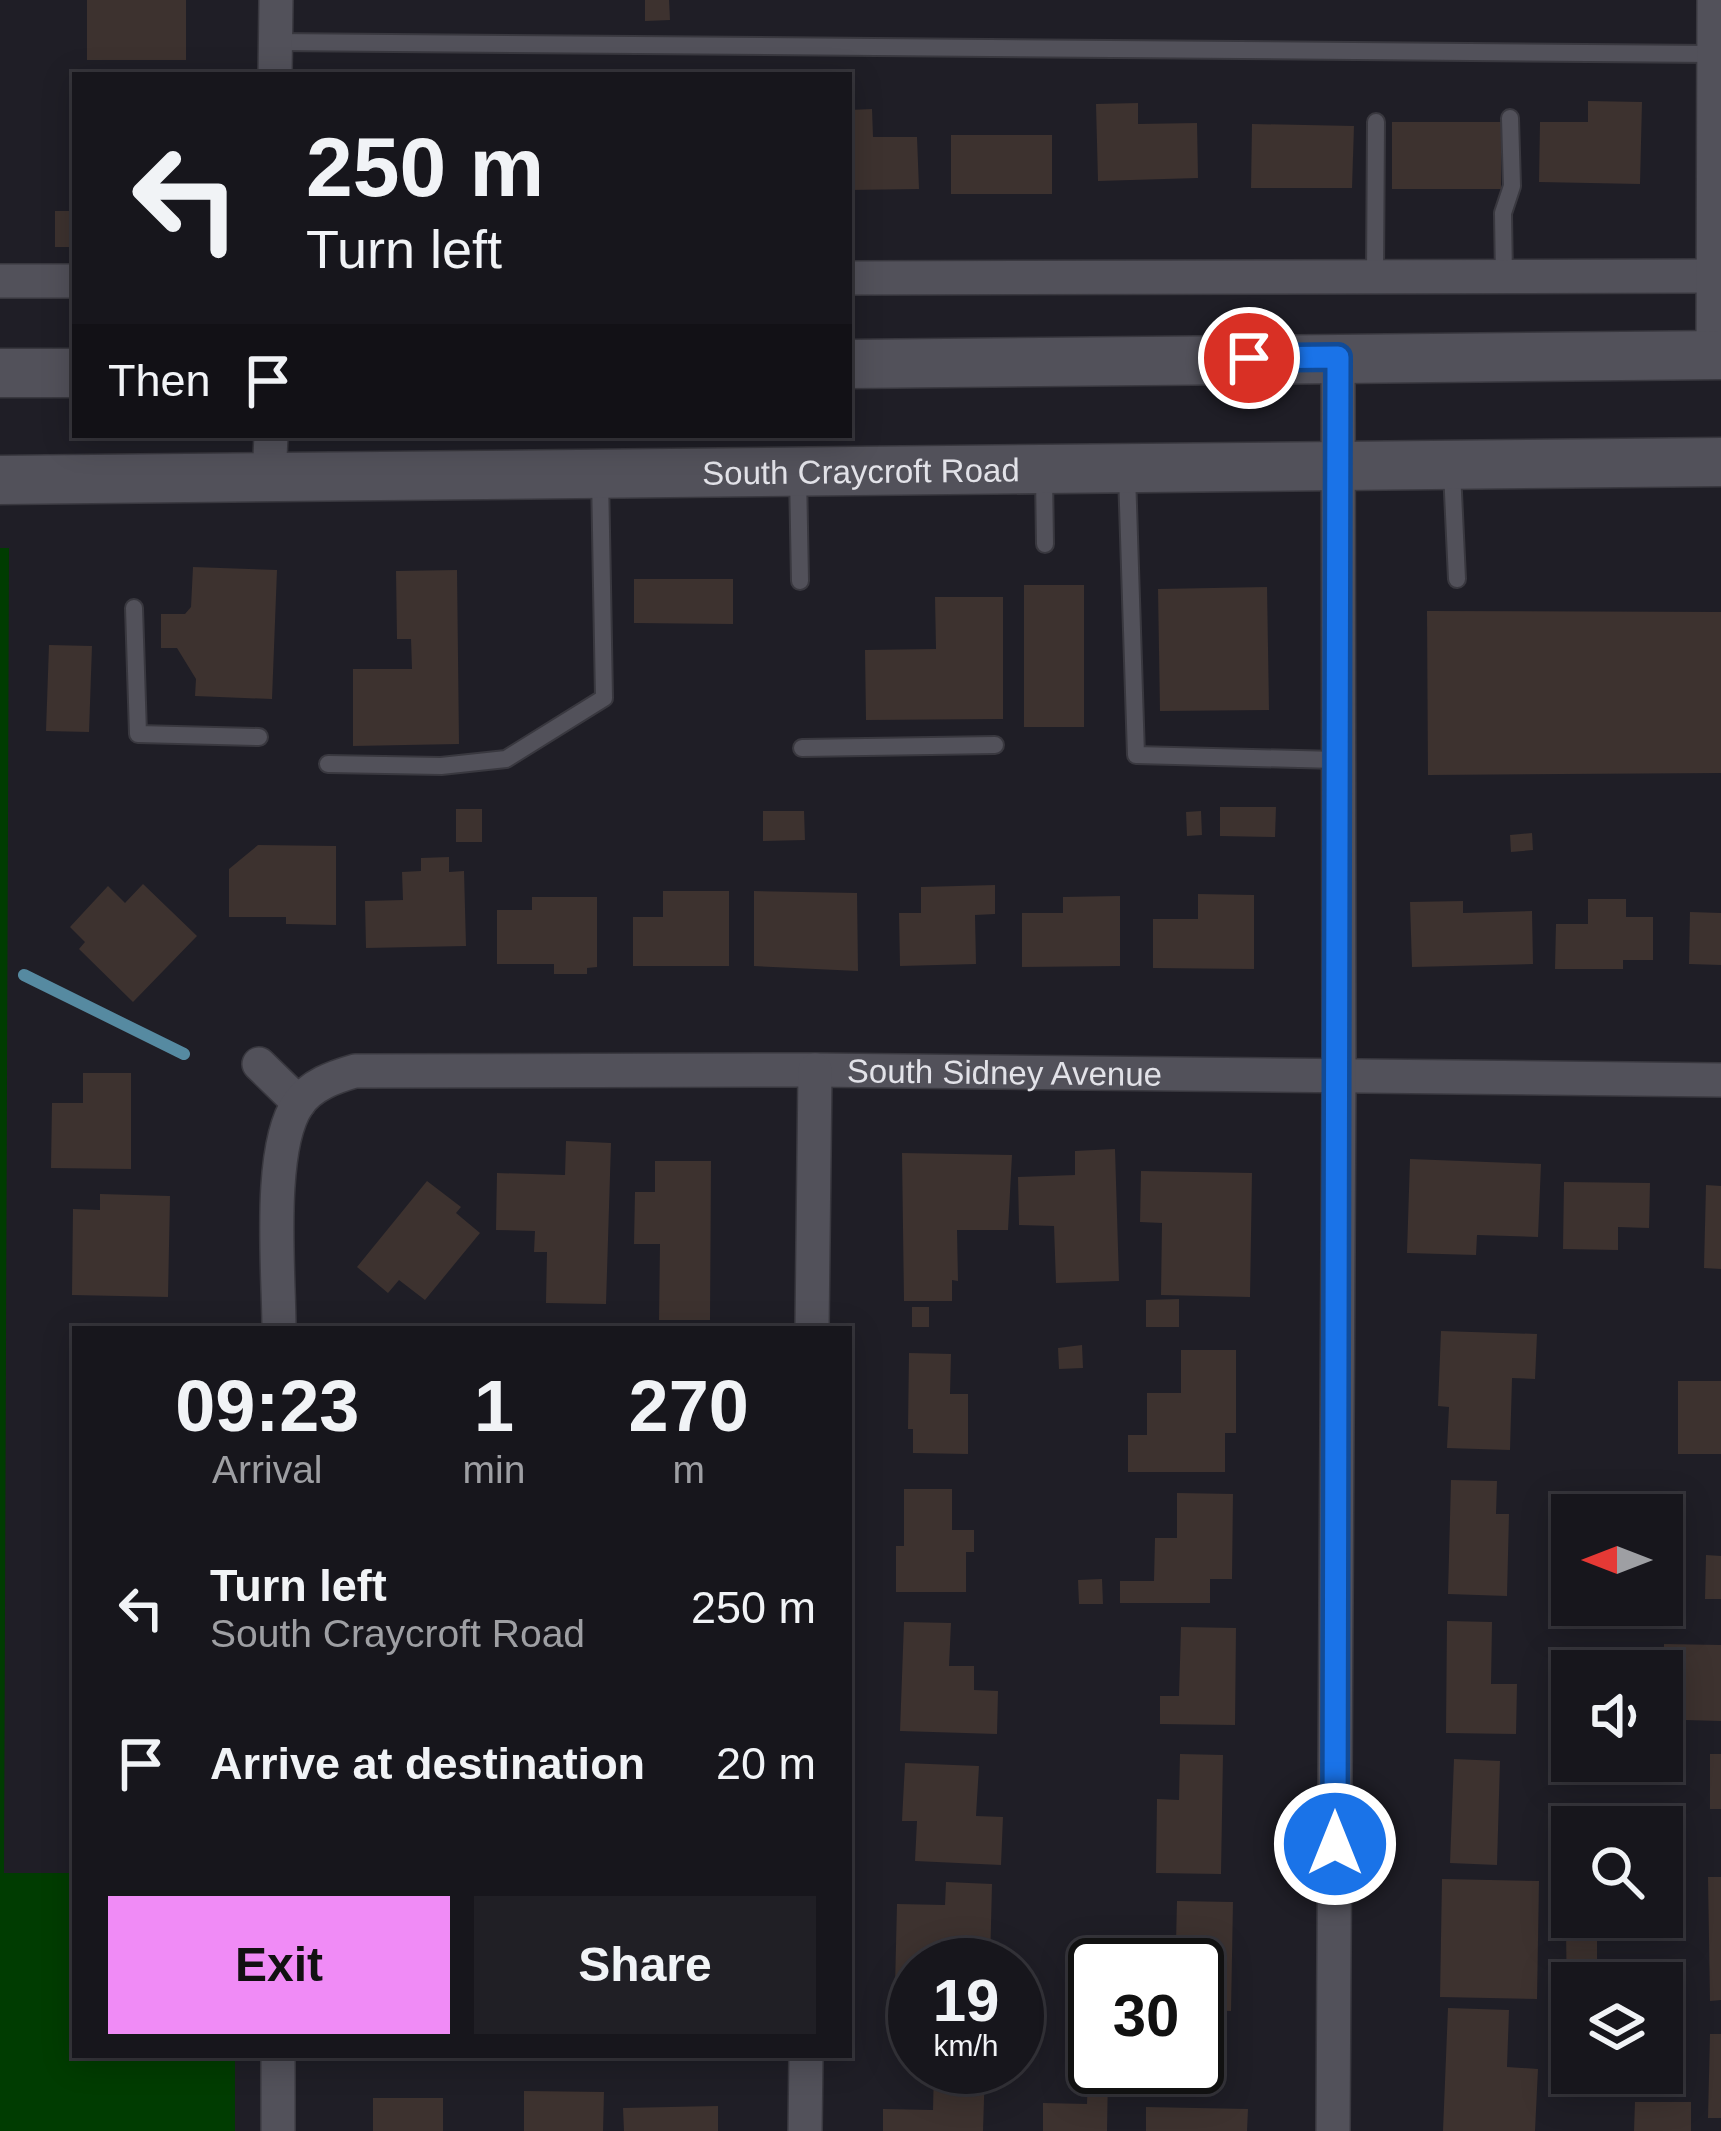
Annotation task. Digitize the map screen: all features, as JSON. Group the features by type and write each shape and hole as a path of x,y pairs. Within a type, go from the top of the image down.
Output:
{"main road":[{"path":"852,364 1717,356"},
{"path":"0,373 72,373"},
{"name":"South Craycroft Road","path":"0,480 270,457 600,474 1721,462"}],"street":[{"path":"275,58 276,0"},
{"path":"1714,0 1710,276 1717,356"},
{"path":"852,278 1710,276"},
{"path":"0,281 72,281"},
{"path":"1333,2131 1338,357"},
{"path":"259,1064 299,1102 284,1138 280,1168 279,1326"},
{"name":"South Sidney Avenue","path":"299,1102 326,1080 355,1071 397,1069 1721,1081"},
{"path":"812,1326 814,1070"},
{"path":"278,2058 278,2131"},
{"path":"805,2131 806,2058"}],"lane":[{"path":"275,58 1713,54"},
{"path":"1504,279 1503,213 1512,186 1510,118"},
{"path":"1375,276 1376,122"},
{"path":"1452,464 1457,579"},
{"path":"1045,468 1045,544"},
{"path":"1126,468 1136,755 1337,760"},
{"path":"798,472 800,581"},
{"path":"328,764 441,766 506,759 604,698 600,474"},
{"path":"134,608 138,734 259,736"},
{"path":"802,748 995,745"}],"green space":[{"path":"0,548 9,548 4,1873 72,1873 72,2058 235,2058 235,2131 0,2131"}],"building":[{"path":"87,0 186,0 186,60 87,60"},
{"path":"645,0 669,0 670,20 645,21"},
{"path":"1588,101 1642,102 1640,184 1539,182 1540,122 1588,122"},
{"path":"1138,103 1138,124 1197,123 1198,178 1098,181 1096,104"},
{"path":"872,109 873,137 917,137 919,189 852,190 852,110"},
{"path":"1392,122 1501,122 1501,189 1392,189"},
{"path":"1252,124 1354,126 1352,188 1251,188"},
{"path":"951,135 1052,135 1052,194 951,194"},
{"path":"55,211 72,211 72,247 55,247"},
{"path":"193,567 277,570 272,699 195,696 196,679 177,648 161,648 161,614 185,614 191,607"},
{"path":"457,570 459,744 353,746 353,669 412,669 411,639 397,639 396,571"},
{"path":"634,579 733,579 733,624 634,623"},
{"path":"1024,585 1084,585 1084,727 1024,727"},
{"path":"1267,587 1269,710 1160,711 1158,589"},
{"path":"935,597 1003,597 1003,719 866,720 865,650 936,649"},
{"path":"1427,611 1721,612 1721,773 1428,775"},
{"path":"49,645 92,646 89,732 46,731"},
{"path":"1220,807 1276,807 1275,837 1220,836"},
{"path":"456,809 482,809 482,842 456,842"},
{"path":"763,811 804,811 805,840 763,841"},
{"path":"1201,811 1202,835 1187,836 1186,812"},
{"path":"1532,833 1533,850 1511,852 1510,835"},
{"path":"258,845 336,846 336,925 286,924 286,917 229,917 229,869"},
{"path":"449,857 449,872 464,871 466,946 366,948 365,901 403,900 402,872 421,871 421,858"},
{"path":"143,884 197,936 133,1002 79,949 85,942 70,927 108,886 125,903"},
{"path":"995,885 995,914 975,915 976,964 900,966 899,913 921,913 921,887"},
{"path":"663,891 729,891 729,966 633,966 633,917 663,917"},
{"path":"754,891 857,893 858,971 754,966"},
{"path":"1198,894 1254,895 1254,969 1153,968 1153,919 1198,919"},
{"path":"1120,896 1120,966 1022,967 1022,913 1063,913 1063,897"},
{"path":"532,897 597,897 597,967 587,968 587,974 554,974 554,964 497,964 497,910 532,910"},
{"path":"1588,899 1626,899 1626,917 1653,917 1653,960 1623,960 1623,969 1555,969 1556,924 1588,924"},
{"path":"1463,901 1463,913 1532,911 1533,964 1412,967 1410,902"},
{"path":"1690,912 1721,913 1721,965 1689,964"},
{"path":"83,1073 131,1073 131,1169 51,1168 52,1103 83,1103"},
{"path":"566,1141 611,1143 606,1304 546,1303 547,1252 534,1252 535,1231 496,1230 497,1173 565,1175"},
{"path":"1115,1149 1119,1281 1056,1283 1054,1226 1019,1225 1018,1177 1075,1175 1075,1151"},
{"path":"902,1153 1012,1155 1008,1230 957,1230 958,1281 952,1280 952,1301 904,1301"},
{"path":"1410,1159 1541,1164 1538,1237 1477,1235 1476,1255 1407,1253"},
{"path":"655,1161 711,1161 710,1320 659,1320 660,1244 634,1244 635,1192 655,1192"},
{"path":"1141,1171 1252,1173 1250,1297 1161,1295 1162,1223 1140,1222"},
{"path":"427,1181 461,1207 456,1213 480,1233 425,1300 399,1280 388,1293 357,1267"},
{"path":"1564,1182 1650,1183 1649,1228 1618,1227 1618,1250 1563,1249"},
{"path":"1706,1185 1721,1186 1721,1269 1704,1268"},
{"path":"100,1194 170,1196 168,1297 72,1295 73,1209 100,1210"},
{"path":"1179,1299 1179,1327 1146,1327 1146,1300"},
{"path":"912,1307 929,1307 929,1327 912,1327"},
{"path":"1441,1331 1537,1334 1535,1379 1512,1378 1510,1450 1447,1448 1449,1407 1438,1406"},
{"path":"1082,1345 1083,1368 1059,1369 1058,1348"},
{"path":"1181,1350 1236,1350 1236,1433 1225,1433 1225,1472 1128,1472 1128,1435 1147,1435 1147,1393 1181,1393"},
{"path":"909,1353 951,1354 950,1394 968,1394 968,1454 913,1453 913,1429 908,1429"},
{"path":"1678,1381 1721,1381 1721,1454 1678,1454"},
{"path":"1451,1480 1497,1481 1496,1514 1509,1514 1507,1596 1448,1594"},
{"path":"904,1489 952,1489 952,1530 974,1530 974,1552 966,1552 966,1592 896,1592 896,1546 904,1546"},
{"path":"1177,1493 1233,1494 1232,1579 1210,1579 1210,1603 1120,1603 1120,1581 1154,1581 1155,1538 1177,1538"},
{"path":"1706,1555 1721,1556 1721,1599 1705,1599"},
{"path":"1102,1579 1103,1604 1079,1604 1078,1580"},
{"path":"1447,1621 1492,1622 1491,1684 1517,1684 1516,1734 1446,1733"},
{"path":"904,1622 951,1623 949,1666 974,1666 974,1690 998,1691 997,1734 900,1731"},
{"path":"1181,1627 1236,1628 1235,1725 1160,1724 1160,1696 1179,1696"},
{"path":"69,1637 72,1637 72,1709"},
{"path":"1664,1644 1721,1645 1721,1721 1685,1720 1683,1650 1664,1650"},
{"path":"1180,1754 1223,1755 1221,1874 1156,1873 1157,1799 1179,1800"},
{"path":"1710,1754 1721,1754 1721,1809 1710,1809"},
{"path":"1454,1759 1500,1761 1497,1865 1450,1863"},
{"path":"905,1763 979,1766 976,1816 1003,1817 1001,1865 915,1861 917,1821 902,1821"},
{"path":"1708,1877 1721,1877 1721,2000 1710,2001"},
{"path":"1442,1879 1539,1881 1537,1999 1440,1997"},
{"path":"946,1882 992,1884 991,1938 896,1938 897,1904 945,1905"},
{"path":"1177,1901 1233,1902 1231,2011 1224,2011 1224,1938 1176,1938"},
{"path":"1566,1938 1597,1938 1597,1962 1566,1962"},
{"path":"1448,2008 1509,2010 1507,2067 1538,2069 1535,2131 1443,2131"},
{"path":"1710,2034 1721,2034 1721,2118 1708,2118"},
{"path":"524,2091 604,2092 603,2131 524,2131"},
{"path":"933,2094 984,2094 983,2131 883,2131 883,2109 933,2110"},
{"path":"1087,2094 1108,2094 1107,2131 1043,2131 1043,2103 1087,2104"},
{"path":"373,2098 443,2098 443,2131 373,2131"},
{"path":"1635,2102 1691,2102 1691,2131 1634,2131"},
{"path":"718,2106 718,2131 624,2131 623,2108"},
{"path":"1146,2107 1248,2109 1247,2131 1146,2131"}],"waterway":[{"path":"24,975 184,1054"}],"route":[{"path":"1249,358 1338,357 1335,1844"}]}
